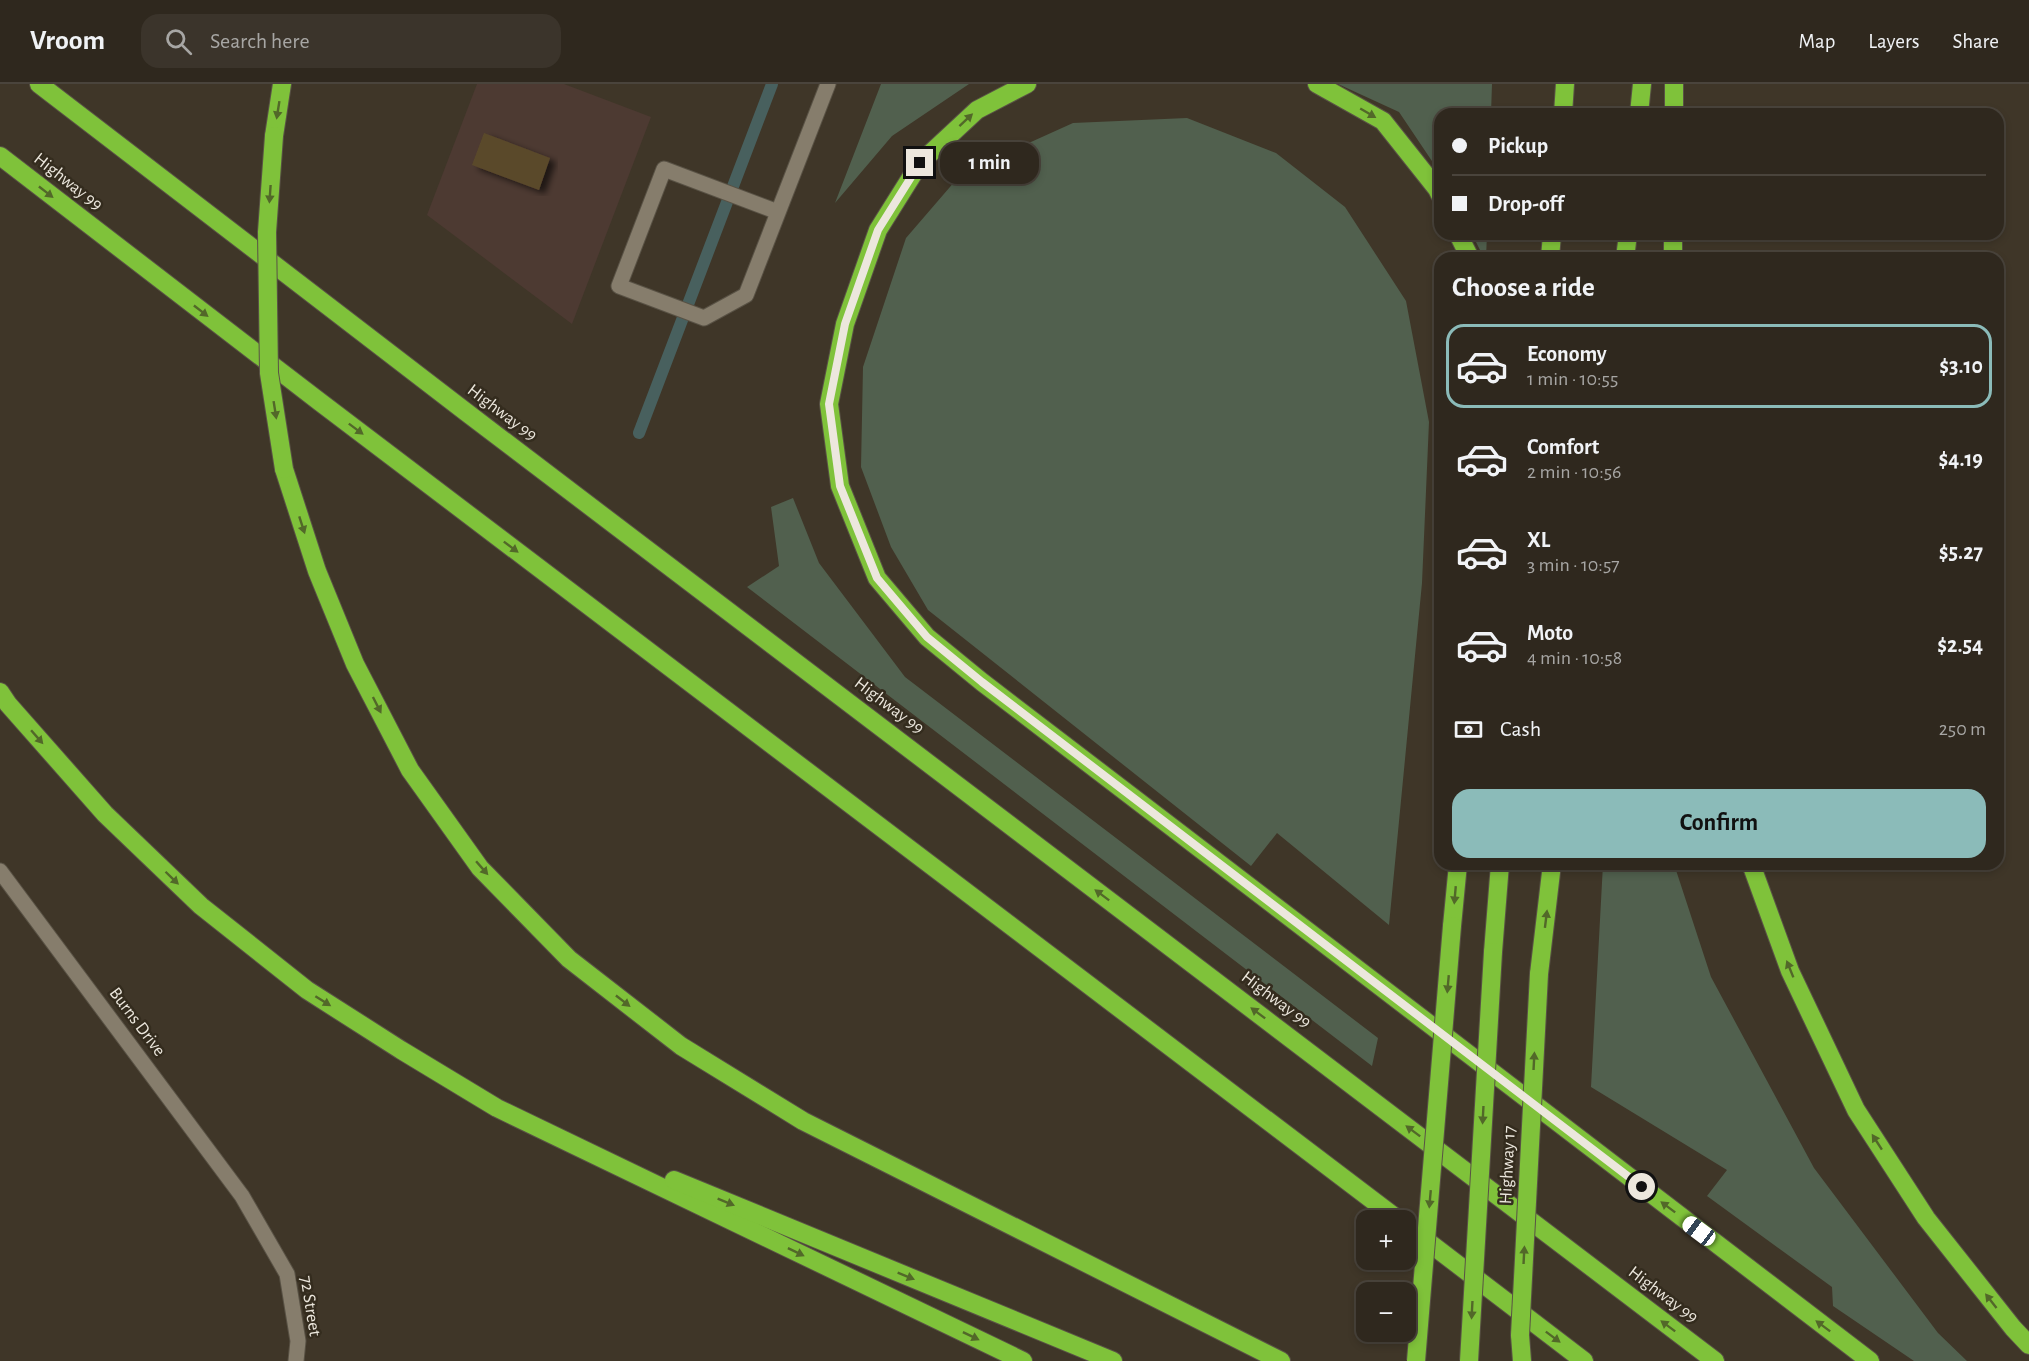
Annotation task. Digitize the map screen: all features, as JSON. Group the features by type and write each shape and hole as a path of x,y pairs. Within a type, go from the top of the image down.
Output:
{"highway":[{"name":"Highway 99","path":"39,84 466,412 1714,1361"},
{"path":"282,84 274,136 267,232 269,373 284,469 317,571 355,664 410,770 480,868 569,959 681,1046 803,1121 1281,1361"},
{"path":"1028,84 977,111 920,163 878,230 845,324 829,404 840,486 877,578 927,637 982,682 1870,1361"},
{"path":"1317,84 1383,121 1434,185"},
{"path":"1563,108 1565,84"},
{"path":"1640,108 1642,84"},
{"path":"1674,84 1674,108"},
{"name":"Highway 99","path":"0,156 329,409 1385,1210"},
{"path":"0,692 105,814 201,906 307,990 497,1108 1023,1361"},
{"path":"1416,1361 1457,870"},
{"name":"Highway 17","path":"1469,1361 1500,870"},
{"name":"Highway 17","path":"1520,1361 1539,974 1551,870"},
{"path":"1753,870 1790,971 1856,1110 1926,1218 2029,1345"},
{"path":"497,1108 1113,1361"},
{"path":"1416,1233 1584,1361"}],"street":[{"path":"778,212 664,169 619,286 704,318 746,295 828,84"},
{"name":"Burns Drive","path":"0,871 243,1196"},
{"name":"72 Street","path":"243,1196 286,1274 298,1341 296,1361"}],"shaded area":[{"path":"477,84 564,84 651,117 572,324 427,215"}],"green space":[{"path":"881,84 969,84 892,136 835,203"},
{"path":"1338,84 1492,84 1491,108 1434,108 1434,164 1399,112"},
{"path":"1187,118 1276,153 1345,207 1406,301 1429,422 1422,583 1389,925 1277,833 1251,866 928,610 891,547 861,467 863,367 906,238 962,173 1073,123"},
{"path":"1475,240 1487,240 1486,252 1481,252"},
{"path":"793,498 819,563 905,677 1378,1038 1372,1066 747,587 779,566 771,507"},
{"path":"1603,870 1676,870 1711,977 1814,1168 1938,1333 1967,1361 1914,1361 1833,1306 1832,1287 1707,1196 1727,1170 1591,1087"}],"building":[{"path":"484,133 550,158 539,190 472,165"}],"waterway":[{"path":"639,433 772,84"}],"route":[{"path":"920,163 878,230 845,324 829,404 840,486 877,578 927,637 982,682 1642,1187"}]}
